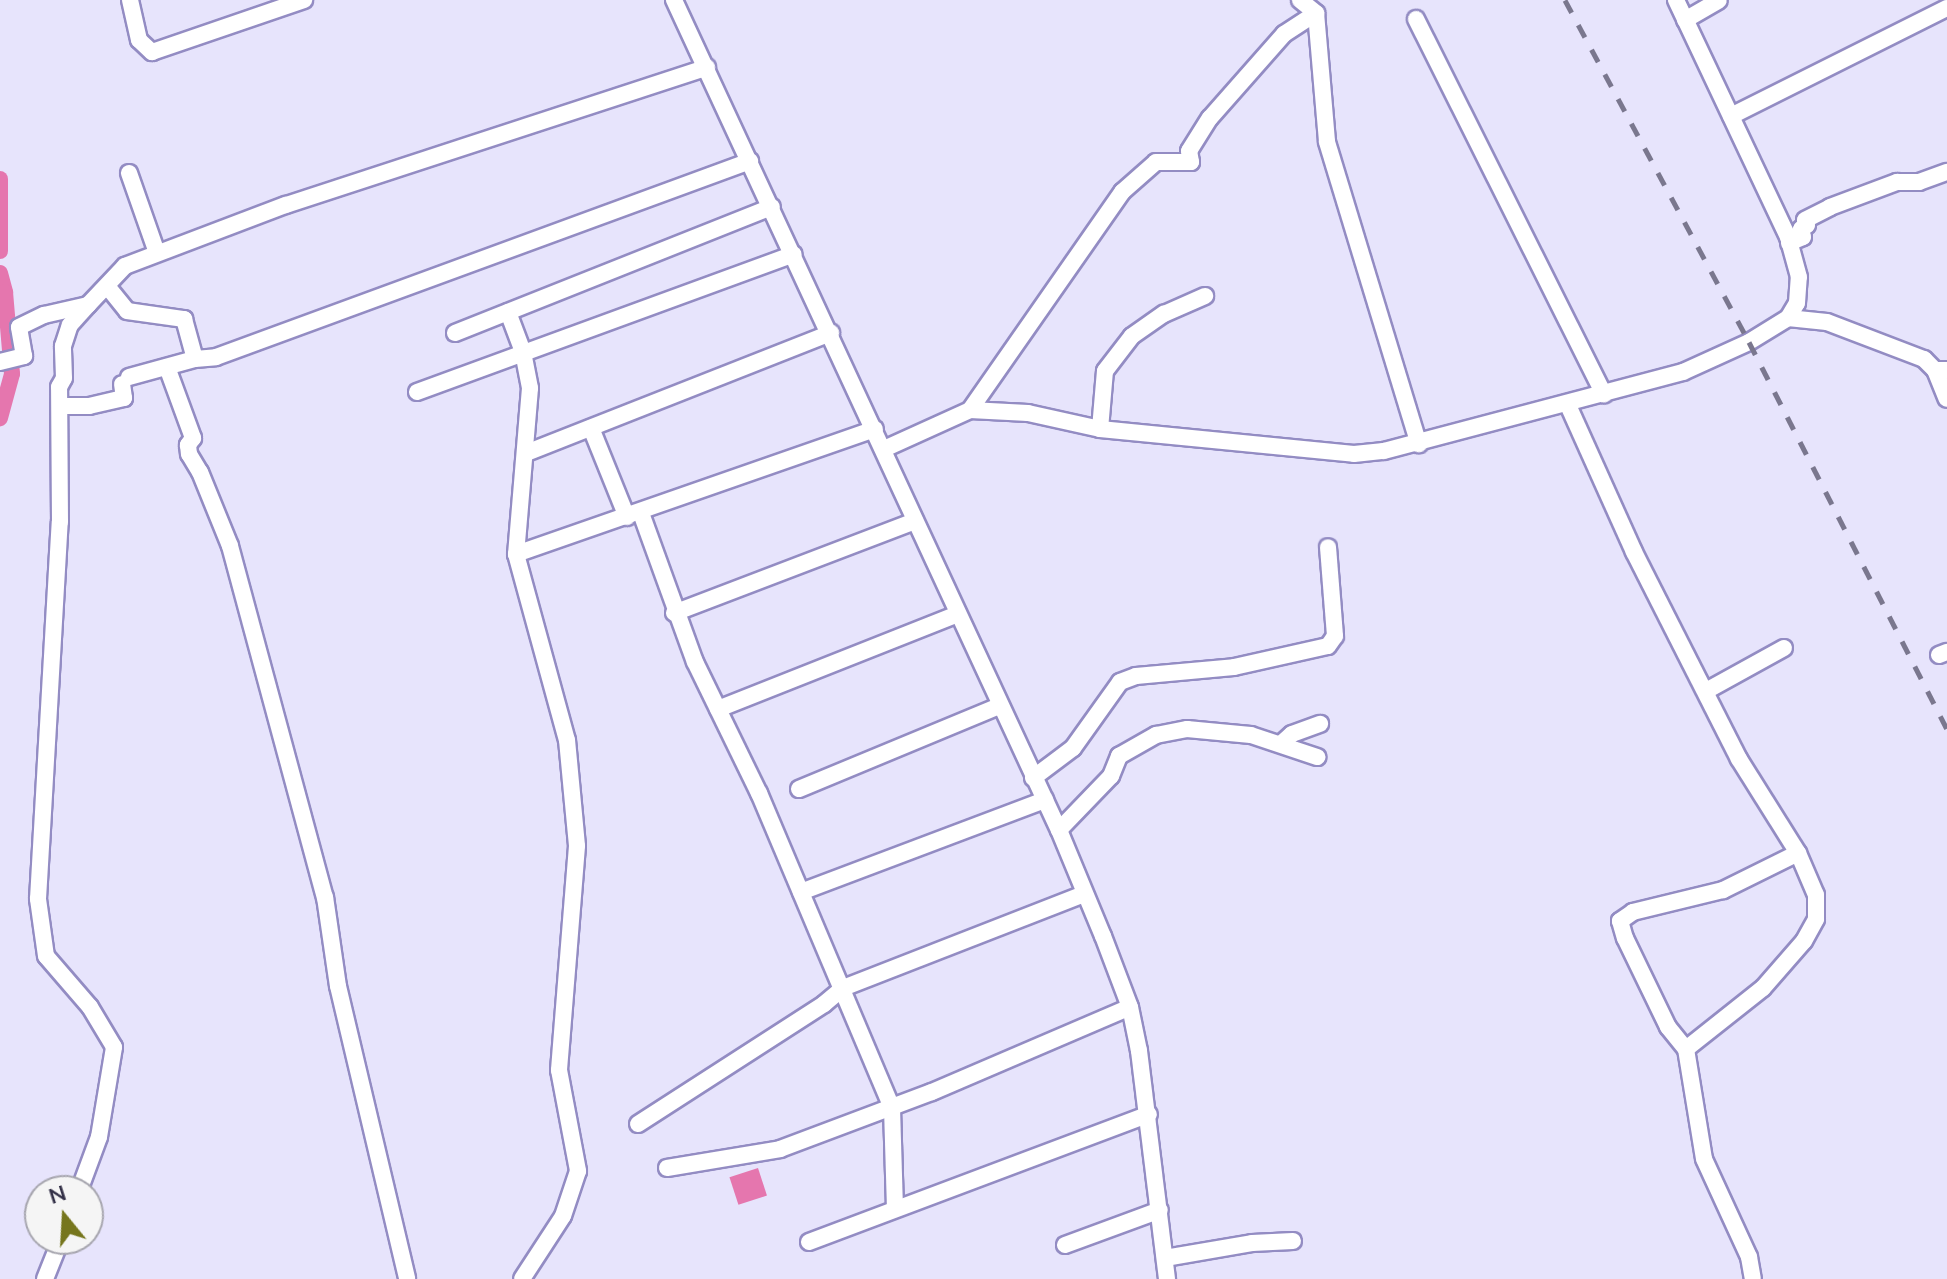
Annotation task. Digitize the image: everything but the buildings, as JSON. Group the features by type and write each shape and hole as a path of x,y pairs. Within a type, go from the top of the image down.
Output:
{"street":[{"path":"130,0 139,40 152,52 304,0"},
{"path":"674,0 1059,830 1130,1007 1149,1114 1167,1279"},
{"path":"1300,0 1316,13 1327,142 1419,444"},
{"path":"884,449 970,410 1028,413 1100,429 1354,454 1419,444 1604,395 1683,372 1749,342 1788,318 1798,298 1799,277 1789,243 1676,0"},
{"path":"1685,20 1719,0"},
{"path":"1731,116 1947,8"},
{"path":"970,410 1122,192 1156,162 1191,162 1189,151 1210,118 1284,34 1316,13"},
{"path":"1416,19 1604,395"},
{"path":"85,1175 99,1137 114,1047 90,1007 46,956 38,899 60,522 59,387 64,378 63,346 70,325 125,266 157,253 286,205 707,67"},
{"path":"60,406 89,406 124,398 125,381 195,359 237,351 238,347 750,161"},
{"path":"1789,243 1803,237 1801,229 1807,225 1805,220 1830,207 1897,182 1919,182 1947,172"},
{"path":"129,173 157,253"},
{"path":"455,333 772,207"},
{"path":"417,392 794,254"},
{"path":"107,286 127,311 184,319 195,359"},
{"path":"1100,429 1105,371 1132,336 1164,314 1205,296"},
{"path":"0,362 24,356 19,327 44,315 88,305"},
{"path":"508,312 523,352 530,388 516,554 567,740 577,846 559,1070 578,1171 563,1216 522,1279"},
{"path":"1788,318 1827,322 1924,359 1941,370 1947,399"},
{"path":"526,453 831,333"},
{"path":"167,367 193,438 188,445 189,454 200,472 230,546 317,868 338,986 407,1279"},
{"path":"1568,405 1634,552 1739,759 1798,853 1816,895 1816,919 1810,930 1763,988 1686,1049"},
{"path":"591,428 634,515 674,613 801,892 892,1108 895,1208"},
{"path":"516,554 875,429"},
{"path":"674,613 915,521"},
{"path":"1033,778 1073,748 1120,682 1136,676 1234,667 1328,646 1335,636 1328,547"},
{"path":"718,709 958,614"},
{"path":"1706,691 1784,648"},
{"path":"799,789 999,706"},
{"path":"1282,743 1292,734 1320,724"},
{"path":"1059,830 1111,776 1119,756 1156,735 1187,729 1251,735 1317,757"},
{"path":"801,892 1045,800"},
{"path":"1753,1279 1749,1257 1704,1159 1686,1049 1668,1027 1620,921 1633,912 1723,890 1798,853"},
{"path":"638,1124 824,1004 843,988 1084,894"},
{"path":"667,1168 780,1149 892,1108 1130,1007"},
{"path":"809,1242 1149,1114"},
{"path":"1065,1245 1160,1210"},
{"path":"1165,1258 1252,1243 1293,1241"},
{"path":"45,1279 55,1255"}],"shaded area":[{"path":"758,1168 767,1196 738,1205 729,1177"}],"waterway":[{"path":"0,179 0,251"},
{"path":"0,273 5,292 12,374 0,418"}],"railway":[{"path":"1565,0 1749,342 1947,729"}]}
